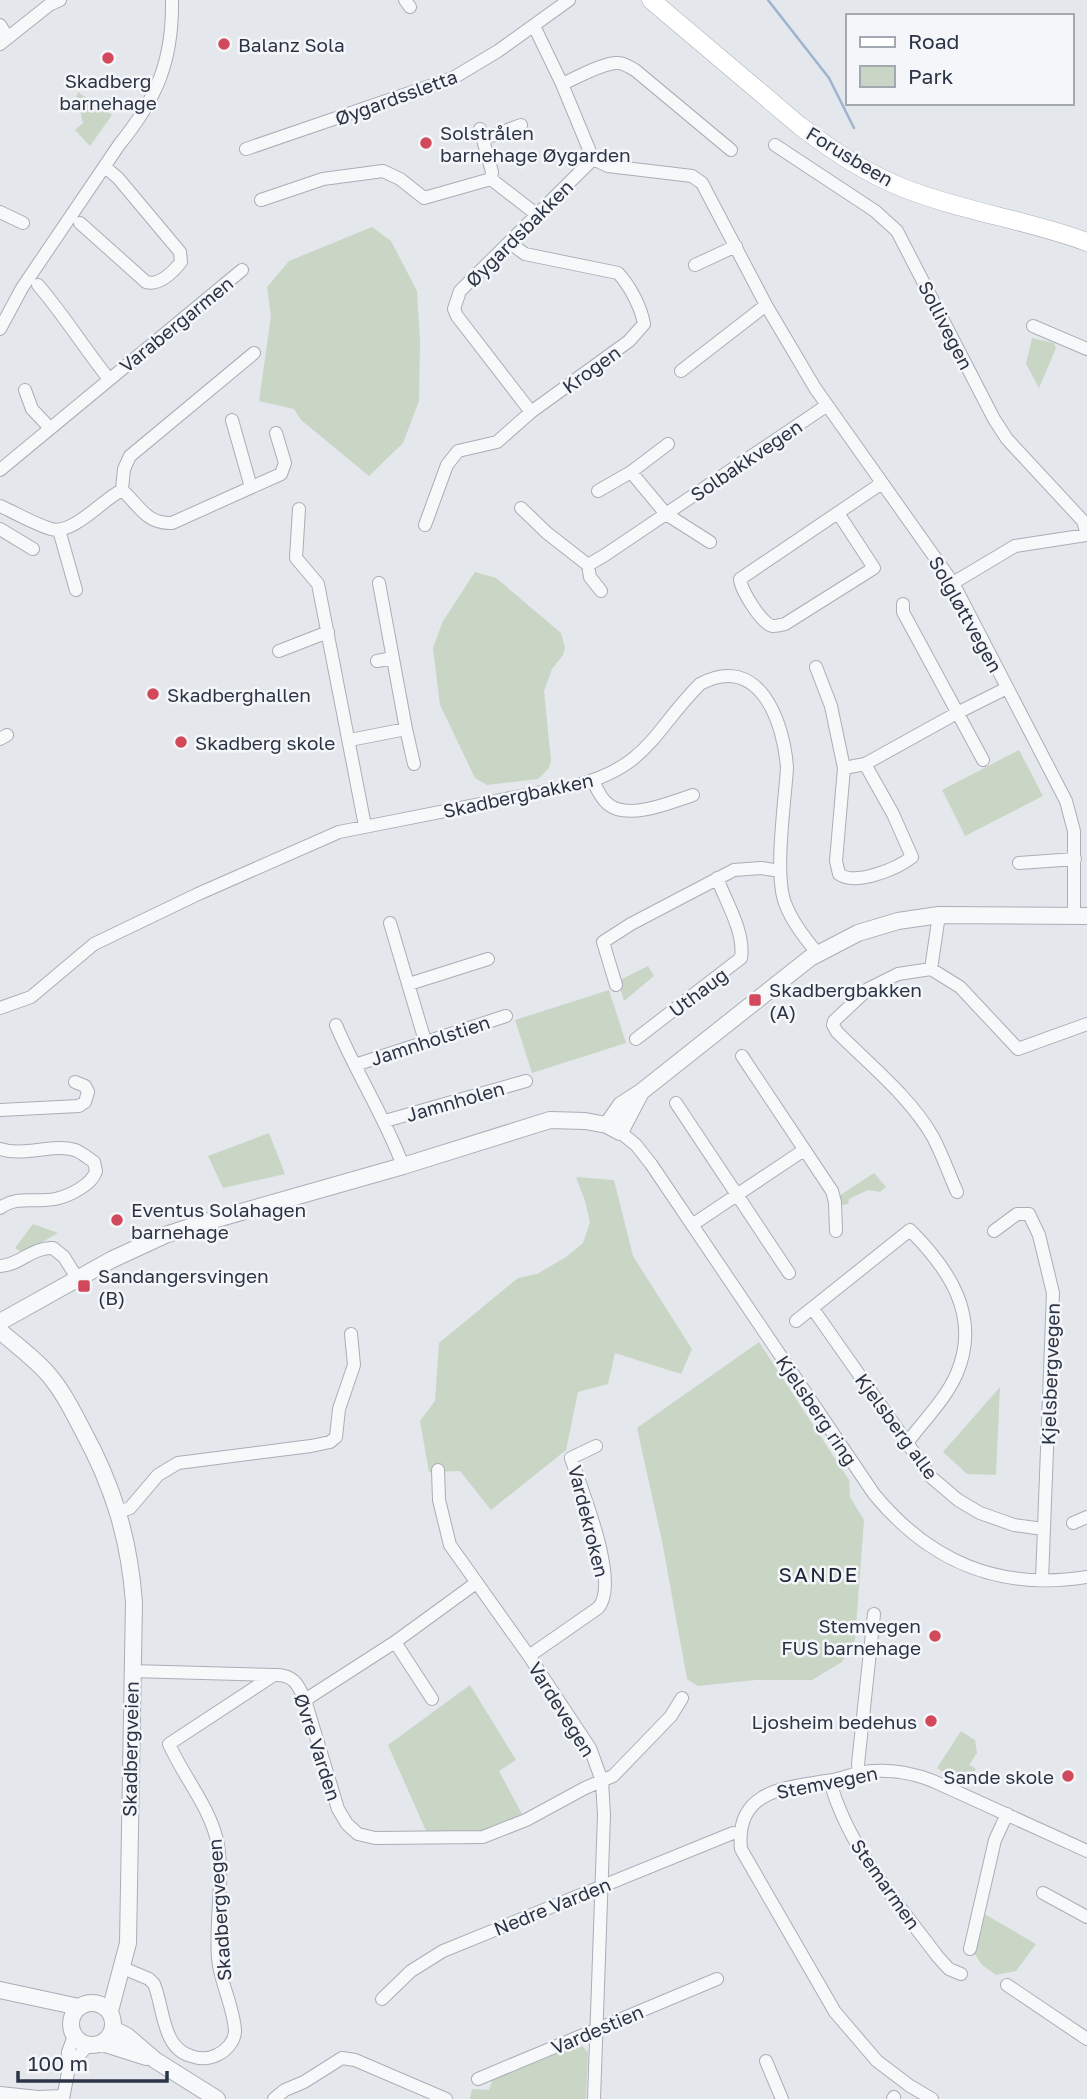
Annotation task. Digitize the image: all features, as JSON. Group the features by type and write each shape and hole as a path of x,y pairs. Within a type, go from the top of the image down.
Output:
{"main road":[{"name":"Forusbeen","path":"651,0 800,125 865,170 908,190 1023,221 1087,242"}],"street":[{"path":"0,329 22,289 136,124 158,87 171,39 172,0"},
{"name":"Øygardssletta","path":"246,149 453,78 474,67 569,0"},
{"path":"0,25 4,41 52,2"},
{"path":"534,26 593,159"},
{"path":"562,84 616,62 624,64 635,70 731,150"},
{"path":"491,179 492,172 482,134 521,125"},
{"name":"Sollivegen","path":"775,145 875,211 897,231 1007,439 1079,514 1087,535"},
{"name":"Øygardsbakken","path":"531,412 454,309 460,291 593,159"},
{"name":"Solgløttvegen","path":"593,159 608,166 688,175 696,178 706,190 766,305 826,406 953,583 1066,801 1074,831 1080,915"},
{"path":"80,223 146,282 152,284 159,281 181,262 180,252 118,178 105,167"},
{"path":"261,200 323,179 383,171 400,179 424,198 491,179"},
{"path":"491,179 536,214"},
{"path":"0,212 23,223"},
{"name":"Krogen","path":"425,525 447,465 458,451 498,442 531,412 629,341 644,324 636,302 618,273 525,254 510,243"},
{"path":"695,265 736,246"},
{"name":"Varabergarmen","path":"0,470 242,270"},
{"name":"Varabergarmen","path":"38,285 60,309 82,345 109,379"},
{"path":"681,371 766,305"},
{"path":"1033,326 1087,349"},
{"path":"122,490 124,469 130,456 254,353"},
{"path":"25,390 32,409 49,427"},
{"name":"Solbakkvegen","path":"588,565 826,406"},
{"path":"232,420 251,487"},
{"path":"122,490 152,520 159,523 180,520 275,478 284,469 285,463 276,433"},
{"path":"598,491 631,472 668,444"},
{"path":"631,472 666,514"},
{"path":"838,513 874,568 785,624 773,626 765,622 742,588 740,579 882,483"},
{"path":"0,506 59,530 69,527 122,490"},
{"path":"520,508 588,565 590,577 601,590"},
{"path":"299,509 296,558 318,584 365,826"},
{"name":"Solbakkvegen","path":"666,514 710,542"},
{"path":"0,530 33,549"},
{"path":"59,530 76,590"},
{"path":"953,583 1015,546 1087,535"},
{"path":"379,583 414,764"},
{"path":"903,604 903,612 983,760"},
{"path":"279,651 328,632"},
{"path":"377,661 393,658"},
{"path":"816,667 831,706 844,768 837,872 848,879 873,876 912,858 904,836 865,764"},
{"name":"Skadbergbakken","path":"0,1008 31,997 83,951 118,931 331,836 365,826 593,781 611,773 642,754 700,684 725,675 747,680 768,701 776,717 786,754 781,891 785,904 817,953"},
{"path":"844,768 865,764 1007,688"},
{"path":"350,740 406,729"},
{"path":"593,781 609,805 619,810 651,809 693,795"},
{"path":"1019,863 1074,859"},
{"path":"616,985 603,942 631,924 734,870 761,868 780,871"},
{"name":"Uthaug","path":"636,1039 741,958 739,934 717,878"},
{"path":"0,1322 77,1278 165,1235 550,1120 585,1121 614,1128 641,1092 817,953 878,926 939,915 1080,915"},
{"path":"931,969 939,915"},
{"path":"390,923 425,1041"},
{"path":"409,985 488,959"},
{"path":"957,1192 933,1138 921,1119 837,1032 828,1029 834,1021 867,989 898,974 931,969 960,987 1018,1049 1087,1024"},
{"name":"Jamnholstien","path":"355,1065 506,1016"},
{"path":"336,1025 385,1121 403,1166"},
{"path":"742,1056 832,1191 836,1231"},
{"name":"Jamnholen","path":"385,1121 526,1081"},
{"path":"0,1110 79,1106 85,1102 88,1092 85,1086 75,1082"},
{"path":"676,1103 789,1273"},
{"name":"Kjelsberg ring","path":"614,1128 636,1145 651,1164 888,1512 939,1554 968,1567 1012,1578 1059,1581 1087,1577"},
{"path":"0,1149 12,1153 77,1150 94,1162 96,1171 91,1181 54,1199 18,1199 0,1208"},
{"path":"692,1225 804,1150"},
{"name":"Kjelsbergvegen","path":"993,1231 1017,1214 1029,1214 1040,1235 1053,1293 1042,1580"},
{"path":"796,1321 911,1230 952,1279 963,1310 965,1331 958,1372 907,1443"},
{"path":"0,1266 6,1266 41,1248 53,1248 64,1257 77,1278"},
{"name":"Kjelsberg alle","path":"813,1309 931,1477 958,1500 998,1520 1043,1529"},
{"name":"Skadbergveien","path":"0,1331 38,1363 62,1393 103,1469 127,1543 134,1602 128,1943 116,1985"},
{"path":"119,1512 130,1508 158,1475 178,1463 332,1441 336,1437 339,1409 354,1365 351,1334"},
{"name":"Vardekroken","path":"529,1656 598,1608 605,1598 600,1549 571,1458 596,1446"},
{"name":"Vardevegen","path":"438,1470 439,1500 450,1545 590,1748 601,1781 604,1815 594,2099"},
{"path":"1073,1523 1087,1517"},
{"path":"305,1700 395,1642 476,1583"},
{"path":"859,1773 874,1614"},
{"path":"395,1642 432,1699"},
{"path":"131,1671 274,1675"},
{"name":"Øvre Varden","path":"169,1744 274,1675 292,1678 298,1684 305,1700 338,1809 358,1835 375,1838 482,1837 545,1811 622,1769 670,1716 682,1698"},
{"name":"Skadbergvegen","path":"123,1968 149,1979 154,1984 171,2044 182,2052 198,2058 213,2057 231,2044 235,2033 222,1982 217,1936 218,1847 209,1816 169,1744"},
{"name":"Stemvegen","path":"932,2099 909,2086 877,2060 835,2012 741,1849 742,1822 747,1813 761,1797 782,1788 830,1781 876,1770 916,1774 1087,1851"},
{"name":"Stemarmen","path":"830,1781 839,1813 866,1861 938,1957 949,1969 961,1974"},
{"path":"970,1950 995,1840 1007,1814"},
{"name":"Nedre Varden","path":"382,1999 405,1975 443,1951 733,1833"},
{"path":"1042,1893 1087,1917"},
{"name":"Vardestien","path":"478,2079 717,1979"},
{"path":"84,2037 71,2019 104,1990 116,1985"},
{"path":"113,2029 110,2011 116,1985"},
{"path":"1007,1985 1087,2039"},
{"path":"0,1990 106,2007 110,2011"},
{"path":"38,1998 84,2037 155,2060"},
{"path":"0,2093 62,2098 69,2067 68,2052 84,2037 113,2029 127,2036 155,2060 217,2099"},
{"path":"274,2099 342,2058 355,2060 446,2099"},
{"path":"766,2061 782,2099"}],"green space":[{"path":"78,92 112,115 90,146 75,130 83,123 81,114 73,105"},
{"path":"372,227 391,241 417,291 420,341 419,401 403,443 369,476 301,420 294,409 259,401 271,316 267,287 289,261"},
{"path":"1032,338 1054,343 1056,348 1039,388 1026,364"},
{"path":"475,572 496,578 561,633 565,648 563,655 552,669 544,691 551,761 549,768 538,779 487,785 475,778 440,705 433,648 443,621"},
{"path":"1019,750 1043,796 965,836 942,790"},
{"path":"648,966 654,976 624,1001 618,981"},
{"path":"609,990 626,1043 532,1073 515,1020"},
{"path":"269,1133 285,1174 223,1188 208,1156"},
{"path":"874,1173 886,1187 880,1192 868,1190 849,1199 848,1204 840,1205 839,1196"},
{"path":"576,1177 614,1180 633,1256 692,1349 681,1374 615,1353 608,1384 578,1392 566,1450 491,1510 460,1471 429,1472 420,1421 435,1401 439,1343 518,1278 537,1274 566,1257 583,1243 590,1222"},
{"path":"33,1224 58,1233 23,1253 15,1248"},
{"path":"759,1342 849,1480 850,1497 864,1520 855,1640 842,1662 812,1680 756,1680 698,1686 687,1679 662,1541 637,1428"},
{"path":"1000,1387 996,1475 967,1474 943,1452"},
{"path":"470,1685 516,1760 499,1771 522,1814 480,1832 427,1833 388,1745"},
{"path":"961,1731 975,1740 977,1753 969,1765 976,1769 965,1786 937,1768"},
{"path":"986,1915 1036,1944 1016,1971 996,1975 982,1965 972,1950 981,1917"},
{"path":"579,2043 588,2052 586,2099 470,2099 472,2089 489,2090 494,2075"}],"waterway":[{"path":"768,0 829,78 854,128"}],"place":[{"name":"Balanz Sola","path":"224,44"},
{"name":"Skadberg barnehage","path":"108,58"},
{"name":"Solstrålen barnehage Øygarden","path":"426,143"},
{"name":"Skadberghallen","path":"153,694"},
{"name":"Skadberg skole","path":"181,742"},
{"name":"Skadbergbakken (A)","path":"755,1000"},
{"name":"Eventus Solahagen barnehage","path":"117,1220"},
{"name":"Sandangersvingen (B)","path":"84,1286"},
{"name":"Stemvegen FUS barnehage","path":"935,1636"},
{"name":"Ljosheim bedehus","path":"931,1721"},
{"name":"Sande skole","path":"1068,1776"}],"district":[{"name":"SANDE","path":"819,1574"}]}
